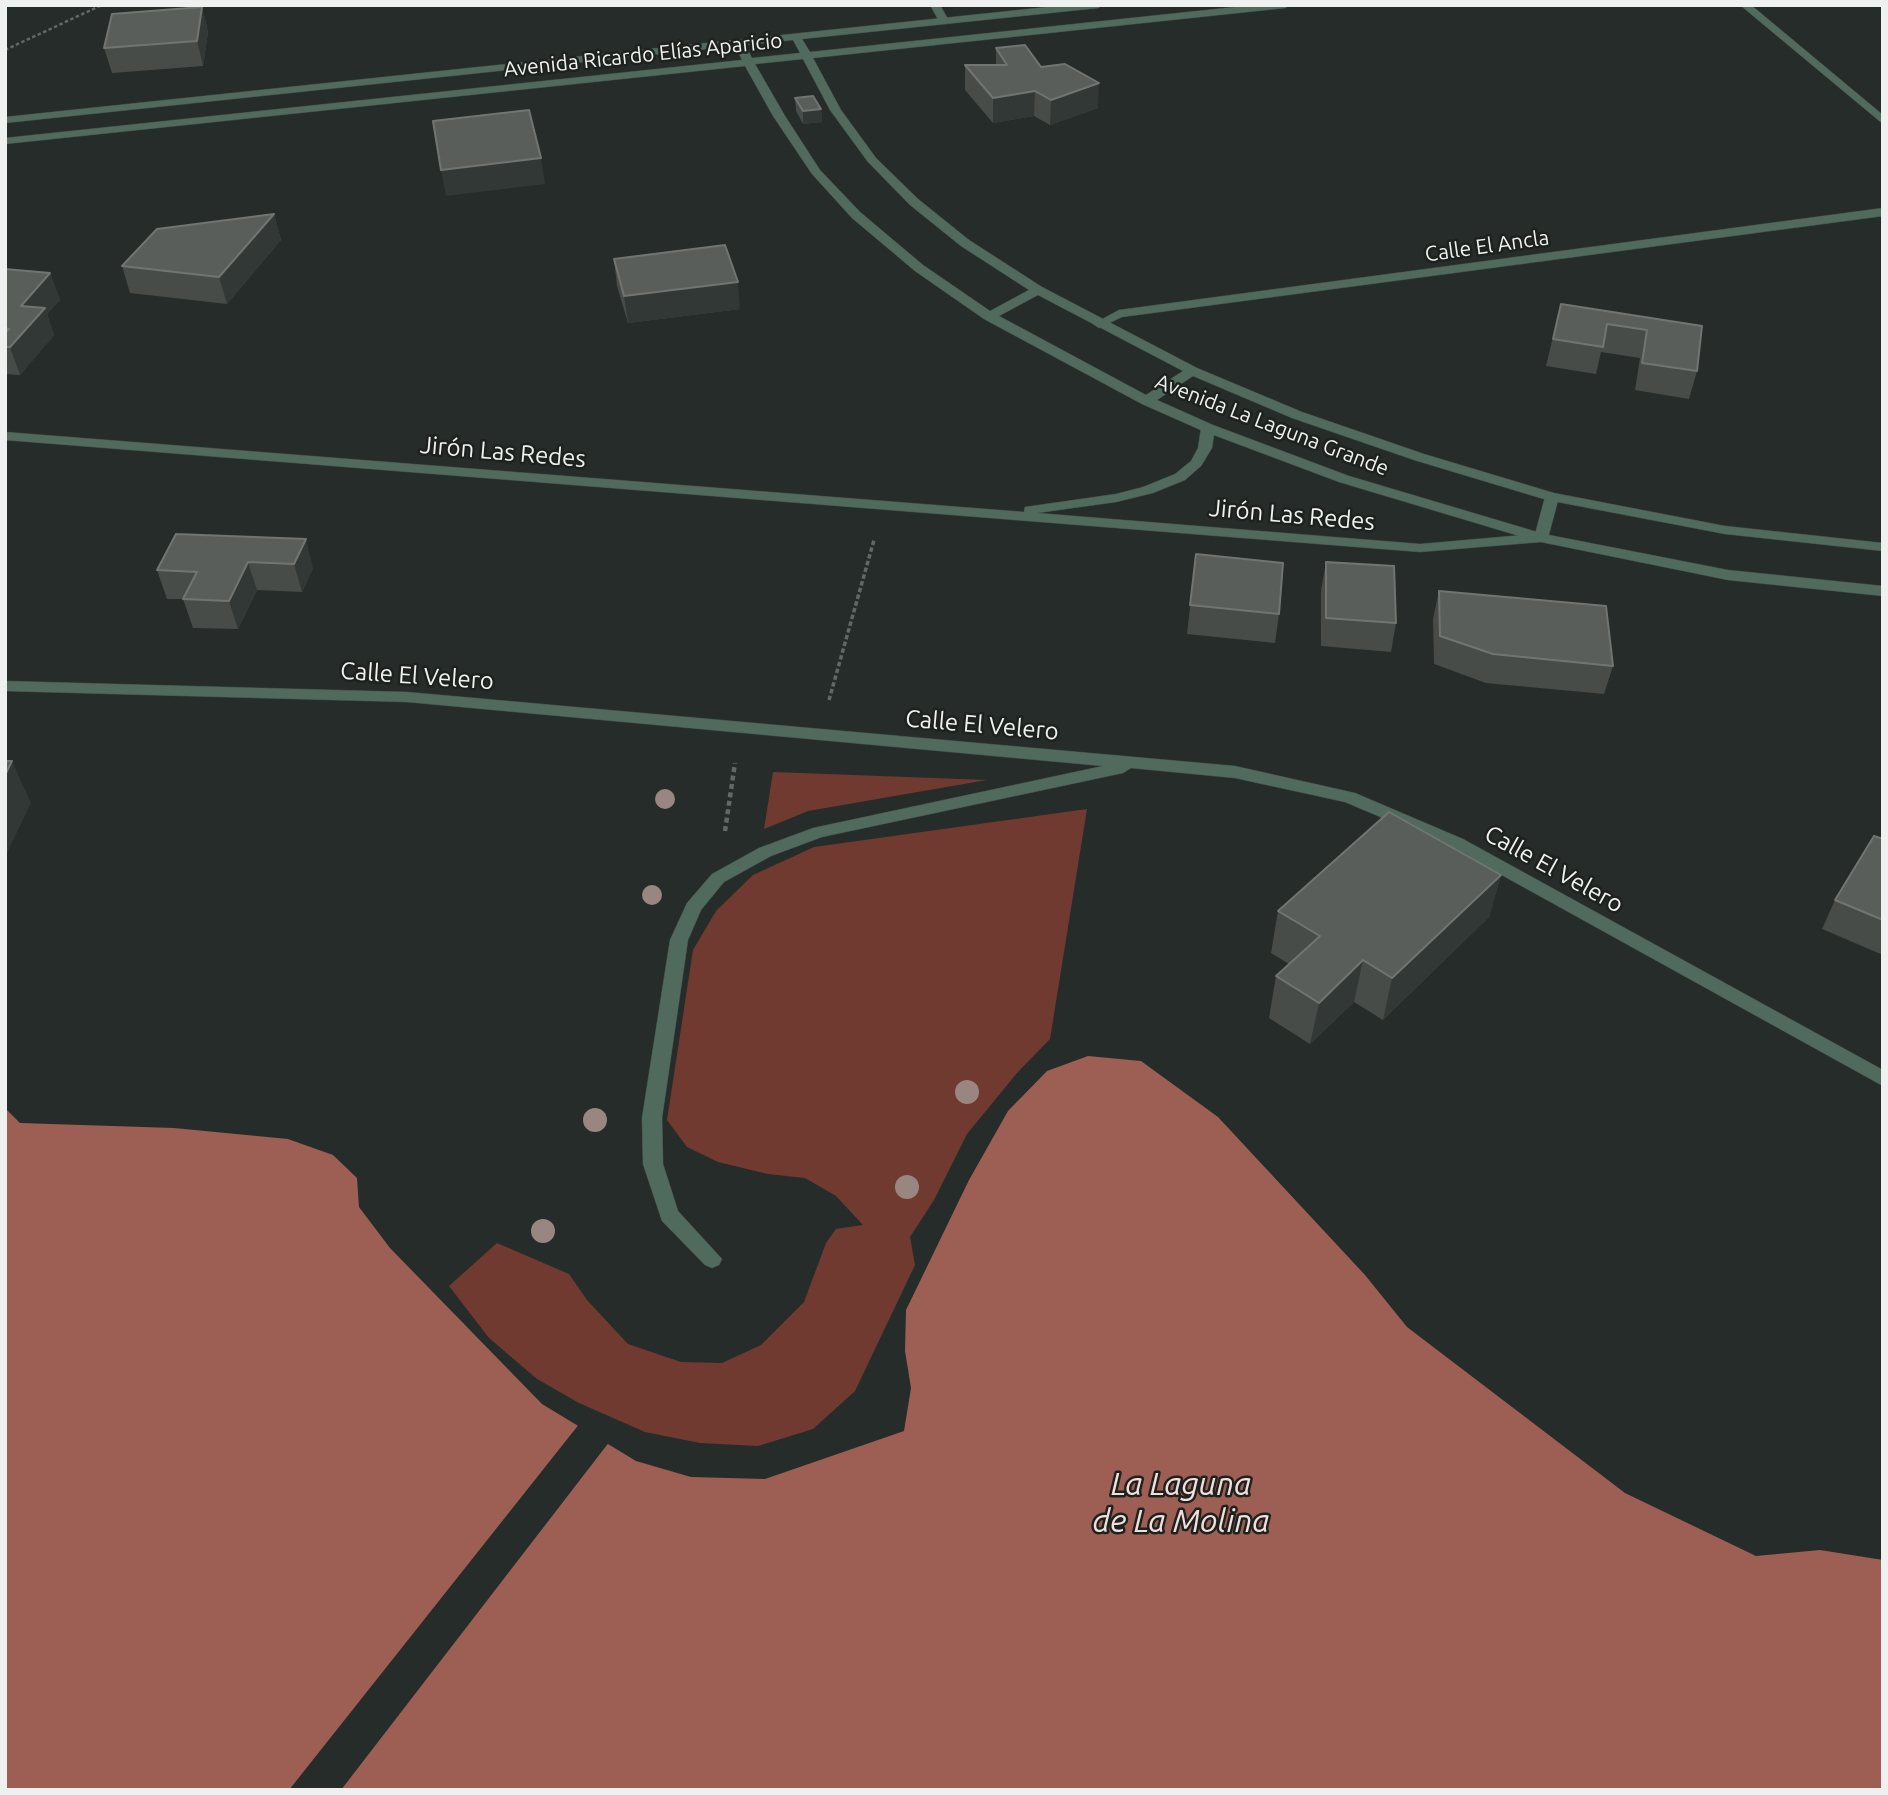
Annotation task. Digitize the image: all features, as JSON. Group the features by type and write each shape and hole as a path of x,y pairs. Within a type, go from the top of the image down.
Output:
{"street":[{"path":"935,5 944,21"},
{"name":"Avenida Ricardo Elías Aparicio","path":"5,120 1098,5"},
{"name":"Avenida Ricardo Elías Aparicio","path":"5,141 1285,5"},
{"path":"1745,5 1883,121"},
{"name":"Avenida La Laguna Grande","path":"796,37 836,110 872,160 914,202 965,243 1038,290 1192,371 1297,415 1419,457 1552,497 1726,530 1883,547"},
{"name":"Avenida La Laguna Grande","path":"738,43 779,116 816,172 856,215 919,268 989,316 1147,401 1208,428 1344,479 1541,538 1728,575 1883,591"},
{"name":"Calle El Ancla","path":"1099,324 1119,314 1883,212"},
{"path":"1842,218 1883,222"},
{"path":"989,316 1038,290"},
{"path":"1147,401 1192,371"},
{"name":"Jirón Las Redes","path":"998,514 1116,498 1148,490 1180,477 1196,463 1205,448 1208,428"},
{"name":"Jirón Las Redes","path":"5,436 1420,548 1541,538"},
{"path":"1541,538 1552,497"},
{"name":"Calle El Velero","path":"5,686 407,697 1235,772 1349,797 1457,843 1883,1079"},
{"path":"712,1259 669,1215 653,1164 652,1118 678,940 693,907 718,878 765,852 819,832 1140,763"}],"path":[{"path":"5,50 102,5"},
{"path":"819,734 884,506"},
{"path":"718,878 740,727"}],"shaded area":[{"path":"773,772 987,780 808,811 764,829"},
{"path":"1087,809 1050,1039 1017,1073 967,1134 934,1200 910,1237 915,1265 855,1391 813,1429 758,1446 700,1443 645,1432 579,1403 537,1379 489,1338 449,1286 497,1243 569,1274 587,1300 628,1344 681,1362 722,1363 761,1345 804,1302 826,1243 836,1229 863,1225 836,1196 805,1178 768,1174 718,1162 687,1147 667,1120 693,950 716,911 753,875 814,847"}],"water":[{"name":"La Laguna de La Molina","path":"1088,1056 1141,1061 1218,1117 1365,1275 1407,1327 1625,1493 1756,1556 1820,1550 1883,1560 1883,1790 5,1790 5,1108 20,1123 174,1128 288,1139 333,1155 357,1178 359,1207 390,1248 542,1404 636,1461 691,1477 765,1479 904,1431 911,1388 905,1351 906,1310 969,1180 1008,1111 1047,1071"}],"pier":[{"path":"580,1423 610,1441 341,1790 289,1790"}],"building":[{"path":"202,7 197,41 104,48 112,14"},
{"path":"1025,45 1041,67 1065,64 1099,83 1051,100 1035,91 993,98 965,65 1007,65 996,48"},
{"path":"813,96 821,109 803,111 795,98"},
{"path":"529,110 541,158 441,170 433,121"},
{"path":"274,214 219,277 122,266 157,229"},
{"path":"725,245 738,282 624,296 614,259"},
{"path":"5,269 50,273 21,306 45,308 10,347 5,347 5,333 9,329 5,328"},
{"path":"1561,304 1702,326 1697,371 1642,363 1647,330 1607,324 1603,347 1553,339"},
{"path":"176,534 306,539 294,564 248,562 229,601 183,599 197,572 157,570"},
{"path":"1196,554 1283,563 1279,614 1190,605"},
{"path":"1326,562 1394,566 1396,623 1326,618"},
{"path":"1439,591 1606,606 1613,666 1493,654 1440,636"},
{"path":"5,761 12,761 5,775"},
{"path":"1389,812 1501,875 1392,978 1363,960 1319,1003 1276,976 1320,936 1278,911"},
{"path":"1874,836 1883,839 1883,920 1835,900"}]}
